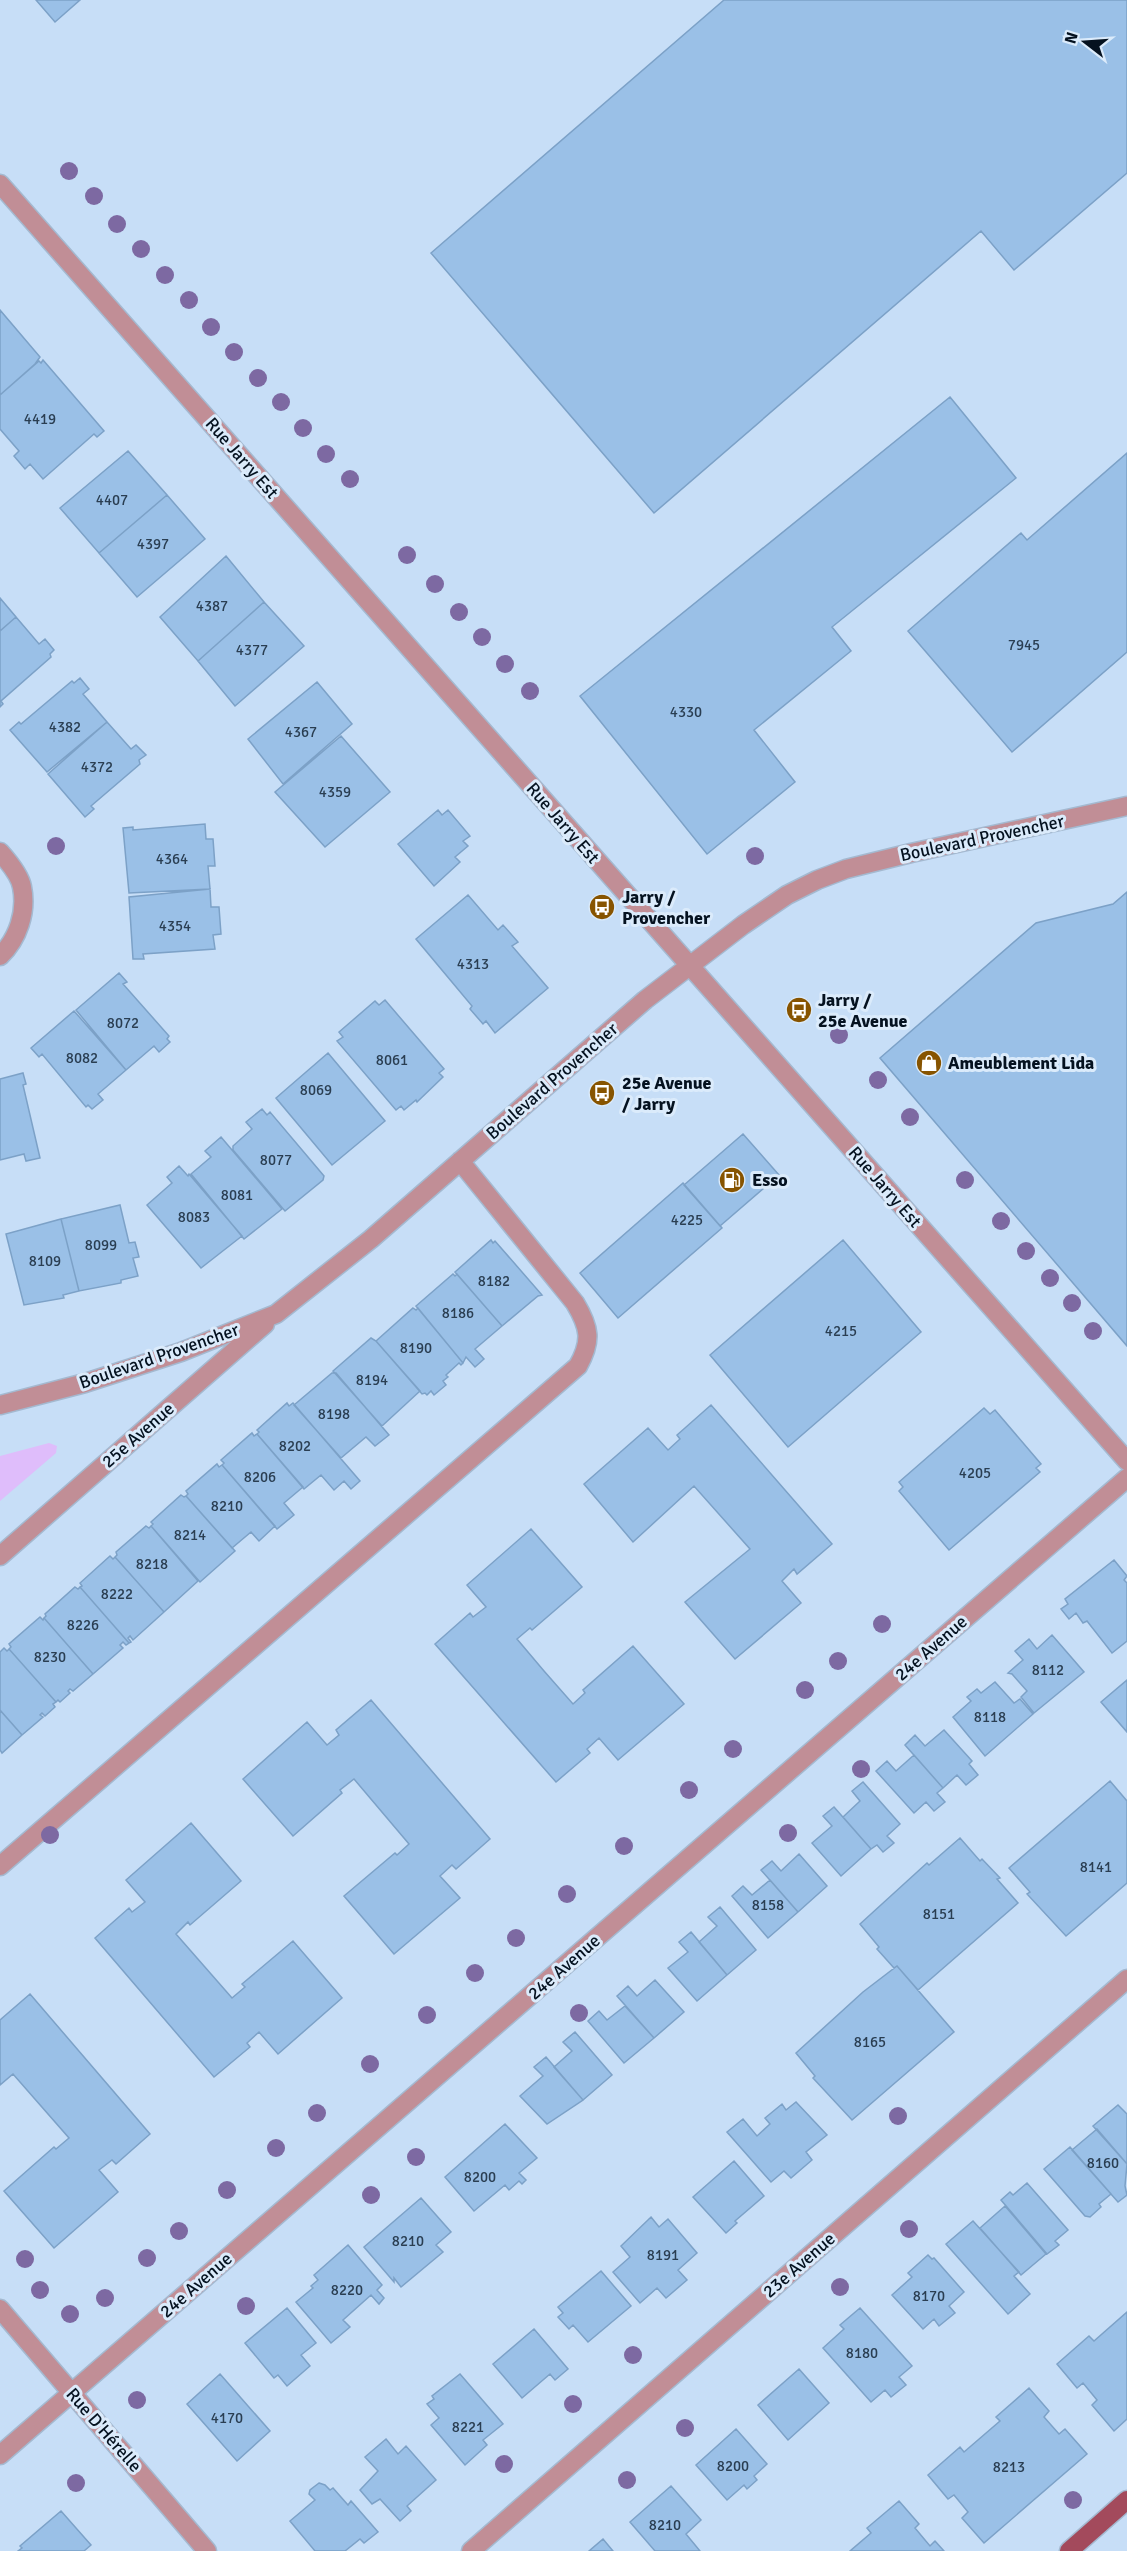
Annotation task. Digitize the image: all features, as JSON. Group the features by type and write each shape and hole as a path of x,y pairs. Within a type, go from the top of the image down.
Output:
{"main road":[{"path":"1069,2551 1127,2500"}],"street":[{"name":"Rue Jarry Est","path":"0,184 1127,1461"},
{"name":"Boulevard Provencher","path":"0,1405 85,1383 181,1353 276,1314 371,1239 645,1000 770,907 817,880 846,869 911,853 1127,806"},
{"path":"0,852 22,886 23,919 9,948 0,956"},
{"path":"0,1866 578,1366 586,1351 588,1336 585,1319 575,1303 460,1161"},
{"name":"25e Avenue","path":"0,1556 276,1314"},
{"name":"24e Avenue","path":"0,2455 1127,1478"},
{"name":"23e Avenue","path":"471,2551 1127,1978"},
{"name":"Rue D'Hérelle","path":"0,2309 207,2551"}],"shaded area":[{"path":"49,1443 57,1446 56,1453 0,1501 0,1456"}],"building":[{"path":"36,0 80,0 55,22"},
{"path":"724,0 1127,0 1127,173 1014,270 981,231 654,513 431,253"},
{"path":"0,310 40,357 0,395"},
{"path":"43,360 104,431 97,437 94,434 43,479 30,464 25,469 14,456 19,451 0,429 0,395"},
{"path":"950,397 1016,478 832,627 851,651 754,730 795,782 707,854 580,696"},
{"path":"128,451 167,495 99,553 60,508"},
{"path":"1127,453 1127,652 1012,752 908,631 1021,533 1027,540"},
{"path":"167,495 205,539 137,597 99,553"},
{"path":"226,556 264,602 198,661 160,617"},
{"path":"0,598 16,617 0,631"},
{"path":"264,602 304,646 235,706 198,661"},
{"path":"16,617 39,644 45,639 54,650 50,654 51,657 1,701 3,704 0,707 0,631"},
{"path":"80,678 89,689 83,694 107,722 47,772 10,730 19,722 21,724 72,681 74,683"},
{"path":"317,682 352,724 283,784 248,739"},
{"path":"107,722 131,749 136,745 146,755 139,760 140,764 91,806 94,809 85,817 48,774"},
{"path":"341,736 390,792 325,847 275,792"},
{"path":"438,810 442,815 448,810 470,836 463,841 468,846 455,857 460,862 434,886 398,844"},
{"path":"205,824 206,839 213,839 215,866 208,866 210,889 129,893 123,828 133,827 133,830"},
{"path":"210,889 211,907 219,907 221,934 213,935 215,949 143,954 144,959 133,959 129,897"},
{"path":"1127,892 1127,1346 880,1058 1036,923 1113,904"},
{"path":"468,895 498,930 503,925 518,942 512,946 548,988 495,1033 486,1021 483,1024 470,1009 472,1006 416,939"},
{"path":"119,973 127,982 123,984 169,1036 167,1039 170,1042 159,1052 154,1046 126,1070 76,1010"},
{"path":"385,1000 444,1069 439,1073 443,1077 417,1102 416,1100 404,1110 401,1106 396,1110 337,1041 343,1037 339,1032 375,1001 379,1005"},
{"path":"74,1011 126,1070 98,1094 103,1100 92,1109 88,1105 86,1107 42,1054 39,1057 31,1048"},
{"path":"328,1053 385,1121 332,1165 276,1098"},
{"path":"23,1073 26,1084 23,1085 40,1158 26,1161 24,1154 0,1160 0,1079"},
{"path":"262,1109 267,1115 270,1112 324,1176 323,1180 285,1211 233,1150 233,1146 252,1129 246,1122"},
{"name":"Esso","path":"743,1134 779,1175 720,1226 684,1185"},
{"path":"221,1137 282,1209 244,1239 191,1174 211,1157 205,1151"},
{"path":"179,1166 188,1176 189,1174 242,1236 201,1268 147,1205 172,1183 167,1177"},
{"path":"683,1183 722,1228 618,1318 580,1273"},
{"path":"120,1205 129,1243 135,1242 139,1257 133,1258 138,1276 121,1280 121,1283 79,1291 61,1219"},
{"path":"61,1219 79,1291 63,1295 64,1298 24,1305 6,1234"},
{"path":"491,1240 493,1243 495,1241 542,1295 502,1326 455,1272"},
{"path":"843,1240 921,1332 788,1447 710,1355"},
{"path":"453,1274 455,1276 457,1274 502,1326 475,1349 484,1359 475,1367 466,1357 463,1363 416,1306"},
{"path":"413,1308 416,1310 418,1308 463,1363 461,1365 459,1363 446,1375 448,1377 443,1381 446,1385 434,1395 431,1391 427,1395 422,1394 376,1341"},
{"path":"371,1338 420,1391 382,1426 333,1371"},
{"path":"332,1373 336,1373 389,1435 375,1446 366,1437 341,1458 294,1405"},
{"path":"287,1403 289,1406 293,1403 360,1481 351,1489 344,1481 334,1490 321,1475 304,1489 257,1434 259,1432 257,1430"},
{"path":"711,1405 832,1544 797,1574 794,1569 782,1581 801,1603 735,1659 685,1602 750,1549 694,1486 633,1542 584,1484 648,1428 668,1450 680,1439 677,1435"},
{"path":"984,1408 990,1414 995,1410 1041,1464 1036,1468 1040,1472 949,1550 899,1491 903,1487 899,1482"},
{"path":"252,1433 254,1436 257,1434 303,1487 284,1503 294,1515 277,1529 222,1465 224,1463 221,1460"},
{"path":"217,1464 219,1467 222,1465 275,1526 259,1541 251,1532 232,1548 186,1496 188,1494 186,1491"},
{"path":"181,1495 186,1496 235,1551 200,1582 151,1526 153,1524 151,1522"},
{"path":"146,1526 149,1528 151,1526 198,1581 164,1612 115,1557 116,1552"},
{"path":"531,1529 582,1587 532,1630 530,1628 517,1639 544,1671 573,1704 585,1693 583,1690 633,1646 684,1704 618,1760 599,1738 587,1749 590,1753 556,1782 435,1644 470,1613 473,1617 486,1607 467,1585"},
{"path":"110,1556 113,1559 115,1557 164,1612 133,1640 130,1636 128,1638 131,1642 129,1643 80,1587 82,1586 80,1583"},
{"path":"1114,1560 1127,1576 1124,1580 1127,1583 1127,1641 1112,1653 1087,1621 1083,1623 1076,1613 1069,1619 1061,1609 1068,1604 1065,1599"},
{"path":"75,1587 78,1589 80,1587 129,1643 126,1645 123,1642 120,1645 123,1648 93,1674 44,1618 45,1614"},
{"path":"40,1617 43,1620 44,1618 93,1674 73,1691 70,1689 68,1691 70,1693 60,1702 58,1700 56,1702 9,1649 11,1647 9,1644"},
{"path":"1052,1635 1084,1672 1034,1713 1021,1697 1027,1691 1012,1674 1008,1673 1023,1660 1015,1651 1029,1639 1037,1649"},
{"path":"4,1648 7,1651 9,1649 56,1702 53,1704 55,1707 45,1716 42,1713 40,1715 43,1717 22,1735 0,1710 0,1652"},
{"path":"1127,1680 1127,1732 1101,1702"},
{"path":"995,1682 1014,1703 1020,1699 1033,1714 985,1756 953,1717 971,1701 967,1697 977,1689 981,1693"},
{"path":"371,1700 490,1839 456,1869 452,1865 440,1876 460,1898 394,1954 344,1896 409,1844 354,1779 340,1790 342,1793 293,1836 243,1779 307,1722 327,1745 339,1735 336,1730"},
{"path":"0,1710 22,1735 2,1753 0,1750"},
{"path":"944,1730 972,1761 969,1764 978,1775 966,1785 957,1775 943,1788 905,1745 915,1735 925,1746"},
{"path":"914,1755 943,1788 937,1793 945,1802 934,1811 926,1802 914,1813 876,1771 887,1761 896,1771"},
{"path":"1110,1781 1127,1801 1127,1883 1066,1936 1027,1894 1030,1892 1009,1868"},
{"path":"863,1782 900,1824 887,1836 894,1843 883,1852 877,1845 871,1849 843,1817 860,1801 852,1791"},
{"path":"834,1807 871,1849 841,1876 812,1843 832,1826 823,1816"},
{"path":"191,1823 241,1881 190,1925 188,1922 176,1934 232,1998 245,1987 242,1984 293,1941 342,1998 278,2054 259,2032 247,2043 250,2047 214,2077 95,1938 129,1908 132,1912 145,1902 126,1880"},
{"path":"960,1838 980,1861 982,1859 1000,1878 997,1879 1018,1903 918,1990 897,1966 894,1968 877,1949 879,1947 860,1924 927,1863 929,1865"},
{"path":"799,1854 827,1886 798,1912 761,1870 772,1861 781,1871"},
{"path":"770,1880 798,1912 768,1938 732,1896 743,1886 752,1895"},
{"path":"720,1907 756,1950 727,1975 699,1942 717,1926 708,1917"},
{"path":"691,1932 727,1975 697,2001 668,1968 688,1952 679,1942"},
{"path":"897,1966 954,2032 852,2120 813,2078 815,2076 796,2053 863,1992"},
{"path":"655,1980 684,2012 654,2038 617,1996 628,1986 637,1996"},
{"path":"30,1994 150,2134 116,2164 112,2160 99,2170 118,2192 54,2248 4,2191 54,2147 56,2149 69,2138 13,2074 0,2085 0,2020"},
{"path":"625,2006 654,2038 624,2063 588,2021 599,2011 607,2020"},
{"path":"575,2032 612,2075 583,2100 554,2067 572,2051 563,2042"},
{"path":"546,2057 583,2100 547,2124 520,2096 543,2076 534,2067"},
{"path":"796,2102 827,2135 806,2152 812,2160 791,2178 784,2171 771,2182 727,2132 743,2119 757,2136 770,2124 765,2118 782,2104 786,2110"},
{"path":"1118,2105 1127,2114 1127,2164 1093,2126"},
{"path":"505,2124 537,2158 519,2173 526,2180 522,2184 519,2181 509,2190 505,2185 474,2211 445,2177"},
{"path":"1097,2129 1127,2164 1125,2186 1127,2195 1118,2202 1072,2150"},
{"path":"1070,2147 1111,2194 1099,2204 1101,2207 1090,2217 1085,2216 1044,2169"},
{"path":"734,2161 764,2196 735,2221 737,2223 726,2233 693,2197"},
{"path":"1027,2183 1068,2230 1055,2241 1059,2245 1047,2254 1001,2200 1010,2192 1013,2195"},
{"path":"421,2198 451,2232 436,2245 443,2252 401,2287 364,2247"},
{"path":"1005,2206 1046,2254 1021,2275 980,2228"},
{"path":"651,2217 659,2227 668,2219 697,2253 678,2270 687,2280 666,2298 657,2288 640,2303 613,2272 630,2257 621,2246"},
{"path":"973,2221 1019,2272 1014,2276 1030,2294 1008,2314 946,2244"},
{"path":"348,2245 382,2285 377,2290 384,2298 379,2304 371,2295 343,2320 350,2327 331,2343 296,2302 313,2288 311,2286 318,2280 314,2275"},
{"path":"928,2255 934,2258 964,2292 949,2306 955,2313 939,2326 934,2319 923,2329 892,2295 912,2277 908,2273"},
{"path":"601,2271 631,2306 588,2342 573,2325 569,2329 558,2317 563,2313 558,2307"},
{"path":"287,2308 316,2343 301,2355 310,2366 287,2386 278,2375 274,2378 245,2343"},
{"path":"860,2308 912,2366 899,2377 906,2385 891,2397 885,2390 871,2402 823,2348 844,2329 840,2325"},
{"path":"1127,2312 1127,2419 1114,2431 1092,2405 1097,2400 1083,2383 1077,2388 1057,2364 1089,2336 1094,2341"},
{"path":"534,2329 568,2369 555,2380 550,2374 522,2398 493,2364"},
{"path":"799,2369 829,2403 788,2440 758,2405"},
{"path":"220,2374 270,2431 237,2461 187,2404"},
{"path":"460,2374 503,2424 483,2440 487,2445 465,2465 431,2425 439,2418 427,2404 434,2399 432,2396"},
{"path":"1029,2388 1049,2411 1044,2417 1059,2434 1065,2429 1087,2454 984,2543 962,2518 968,2512 954,2495 948,2499 928,2475 960,2447 964,2452 1000,2421 996,2417"},
{"path":"736,2429 767,2464 754,2476 757,2480 747,2489 744,2485 727,2500 696,2465"},
{"path":"386,2439 398,2454 406,2446 436,2480 407,2506 411,2511 400,2521 380,2499 372,2504 360,2490 378,2471 365,2457"},
{"path":"319,2483 330,2490 333,2488 348,2505 351,2501 378,2532 364,2543 360,2539 345,2551 315,2551 290,2521 315,2500 309,2494 310,2490"},
{"path":"671,2486 701,2520 686,2534 700,2551 655,2551 630,2522"},
{"path":"899,2501 919,2524 915,2528 930,2546 935,2541 944,2551 850,2551 871,2533 867,2528"},
{"path":"61,2511 91,2545 84,2551 18,2551 22,2548 20,2546"},
{"path":"603,2539 613,2551 589,2551"}],"place":[{"name":"Jarry / Provencher","path":"602,907"},
{"name":"Jarry / 25e Avenue","path":"799,1010"},
{"name":"Ameublement Lida","path":"929,1063"},
{"name":"25e Avenue / Jarry","path":"602,1093"},
{"name":"Esso","path":"732,1180"}]}
